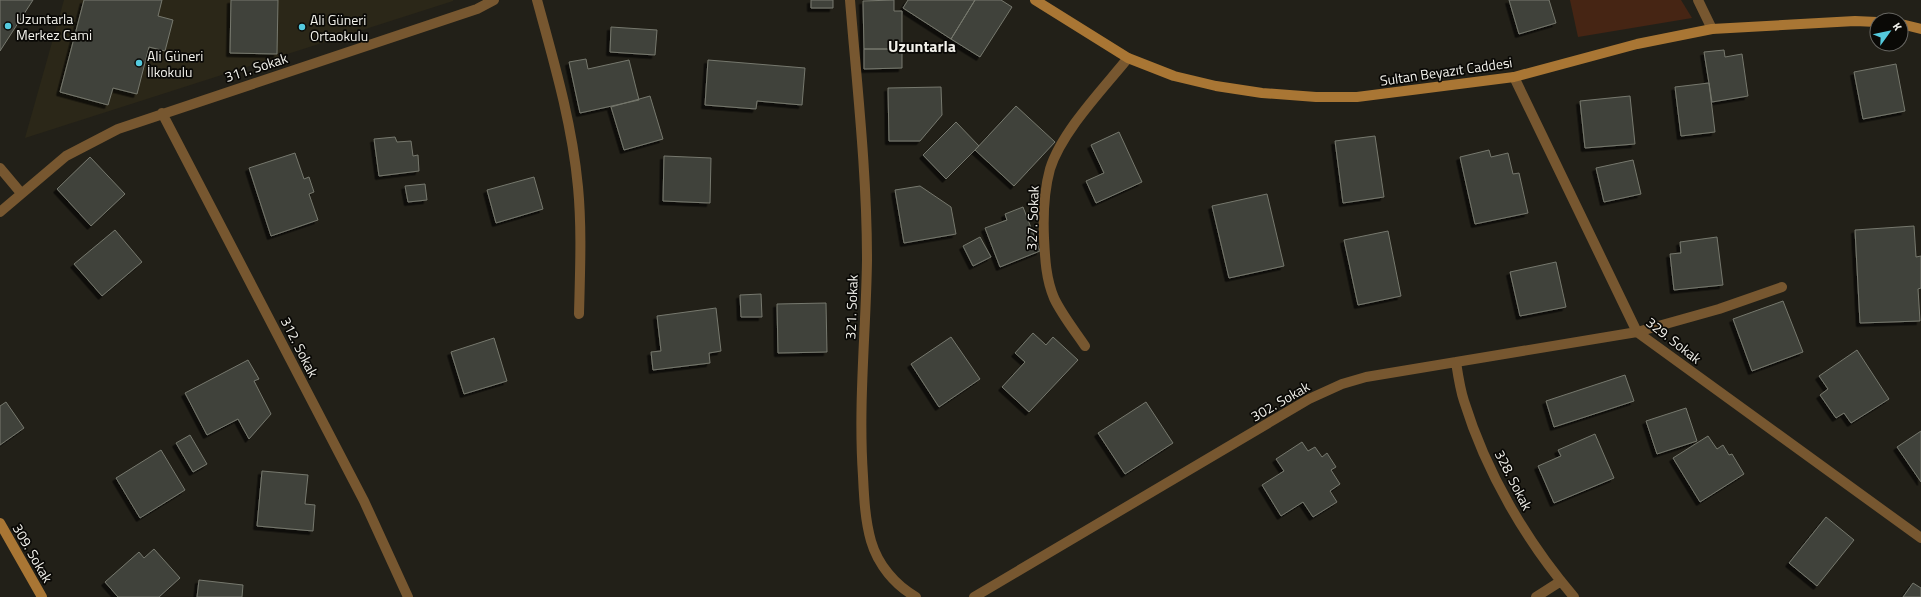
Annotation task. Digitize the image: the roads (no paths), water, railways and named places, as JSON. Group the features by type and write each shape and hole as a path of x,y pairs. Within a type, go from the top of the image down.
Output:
{"street":[{"name":"311. Sokak","path":"0,212 66,156 118,129 162,113 477,9 494,0"},
{"path":"537,0 564,100 576,172 581,221 579,314"},
{"name":"321. Sokak","path":"850,0 864,179 867,259 861,446 864,504 870,540 877,557 889,575 916,597"},
{"name":"Sultan Beyazıt Caddesi","path":"1035,0 1128,58 1174,76 1216,86 1262,93 1316,97 1357,97 1514,77 1637,44 1712,29 1855,20 1869,21"},
{"path":"1698,0 1712,29"},
{"path":"1909,26 1921,29"},
{"name":"327. Sokak","path":"1085,346 1055,299 1048,279 1043,222 1046,186 1051,167 1075,124 1128,58"},
{"name":"329. Sokak","path":"1514,77 1637,332 1921,538"},
{"name":"312. Sokak","path":"162,113 364,501 408,597"},
{"path":"0,168 21,193"},
{"name":"302. Sokak","path":"974,597 1309,399 1342,384 1366,377 1637,332 1719,309 1782,288"},
{"name":"328. Sokak","path":"1456,362 1463,400 1491,470 1518,519 1561,581 1574,597"},
{"name":"309. Sokak","path":"0,523 42,597"},
{"path":"1536,597 1561,581"}],"place":[{"name":"Uzuntarla Merkez Cami","path":"8,26"},
{"name":"Ali Güneri Ortaokulu","path":"302,27"},
{"name":"Ali Güneri İlkokulu","path":"139,63"}],"district":[{"name":"Uzuntarla","path":"922,46"}]}
